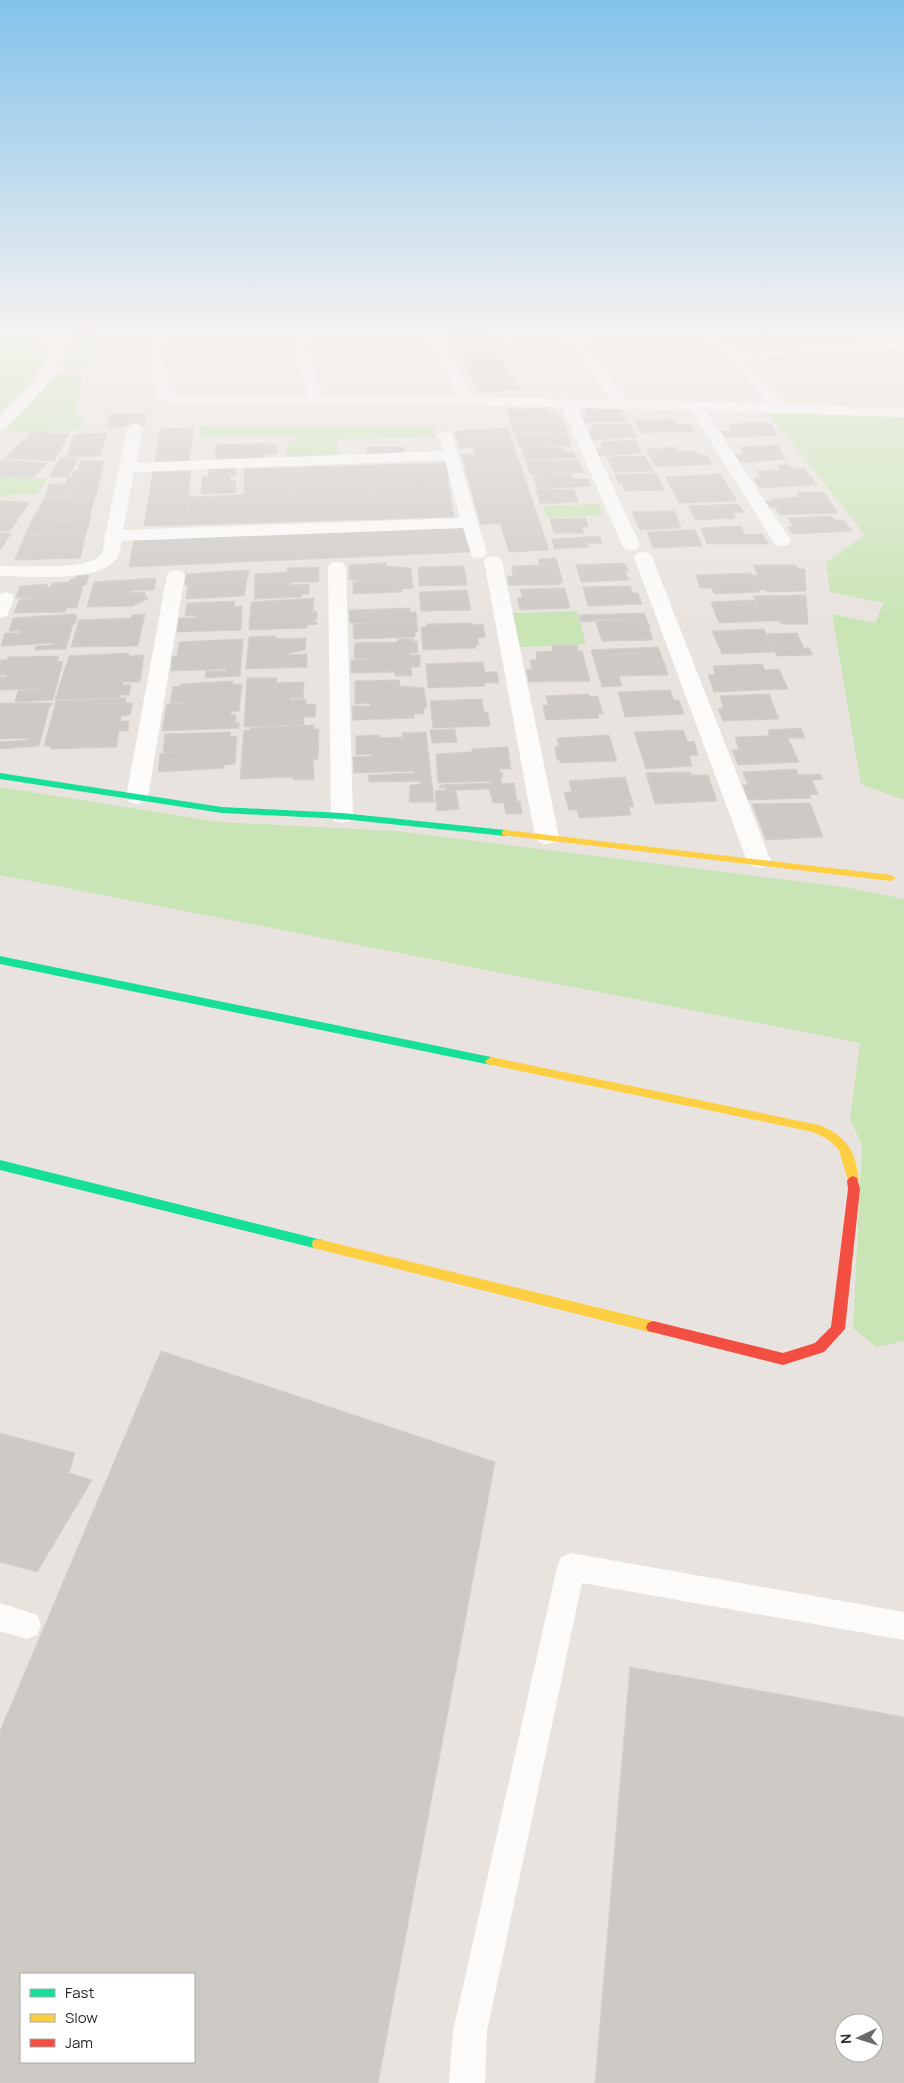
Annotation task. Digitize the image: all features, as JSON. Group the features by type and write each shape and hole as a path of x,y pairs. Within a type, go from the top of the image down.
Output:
{"street":[{"path":"0,571 74,570 101,563 110,555 112,536 134,432"},
{"path":"581,432 637,551 760,861"},
{"path":"713,432 782,541"},
{"path":"446,435 469,523 485,557 547,837"},
{"path":"126,468 451,455"},
{"path":"112,536 469,523"},
{"path":"337,567 342,816"},
{"path":"137,797 176,575"},
{"path":"0,776 222,810 342,816 760,861 890,878"},
{"path":"0,960 815,1128 833,1135 848,1151 854,1189 838,1329 819,1348 783,1359 0,1165"}],"lane":[{"path":"467,2083 470,2031 570,1567 904,1626"},
{"path":"0,1617 27,1625"}],"green space":[{"path":"201,432 434,432 435,437 337,439 337,455 287,457 287,442 297,440 297,436 201,437"},
{"path":"783,432 904,432 904,800 861,784 832,614 875,623 884,603 830,592 826,562 865,535"},
{"path":"0,477 48,479 37,494 13,494 0,498"},
{"path":"599,504 603,515 547,518 543,506"},
{"path":"577,611 586,644 520,647 512,613"},
{"path":"0,787 219,822 396,831 844,887 904,899 904,1341 876,1347 853,1328 862,1145 850,1119 860,1043 0,875"}],"building":[{"path":"31,432 69,434 54,461 5,458"},
{"path":"160,432 193,432 189,462 155,463"},
{"path":"454,432 509,432 549,550 509,552 500,523 481,525 461,454 475,454 474,447 459,448"},
{"path":"514,432 556,432 514,433"},
{"path":"589,432 634,432 636,437 592,440"},
{"path":"722,432 776,432 778,435 726,438"},
{"path":"107,433 100,456 66,457 74,434"},
{"path":"567,433 571,445 519,447 515,435"},
{"path":"636,440 642,453 599,456 597,449 603,449 601,442"},
{"path":"266,443 265,458 215,459 216,445"},
{"path":"265,445 278,445 277,454 265,454"},
{"path":"777,445 786,459 740,463 734,454 743,454 740,447"},
{"path":"367,447 404,447 405,452 366,454"},
{"path":"562,447 564,452 574,451 576,458 525,460 521,448"},
{"path":"676,447 678,451 696,451 700,455 707,455 713,464 656,467 646,449"},
{"path":"645,456 654,471 614,472 607,457"},
{"path":"60,458 78,458 68,477 49,477"},
{"path":"0,460 47,463 33,478 0,476"},
{"path":"578,460 584,472 530,474 526,461"},
{"path":"81,461 104,461 102,469 78,470"},
{"path":"446,463 449,487 244,495 244,469"},
{"path":"778,465 804,468 817,485 760,488 753,478 761,478 757,471 781,470"},
{"path":"236,467 236,475 231,475 230,481 236,481 235,493 201,494 202,477 209,477 209,468"},
{"path":"102,469 99,483 65,484 68,477 72,477 74,471"},
{"path":"191,471 185,525 144,526 153,472"},
{"path":"656,473 664,490 625,491 622,483 618,483 615,475"},
{"path":"570,474 573,479 588,479 591,486 537,489 533,475"},
{"path":"721,474 737,501 679,503 666,477"},
{"path":"99,483 96,495 45,497 49,484"},
{"path":"449,487 454,517 185,525 189,497"},
{"path":"574,489 578,502 540,504 536,490"},
{"path":"824,492 838,513 780,515 775,507 769,507 765,501 799,497 797,493"},
{"path":"96,495 91,510 37,511 45,497"},
{"path":"0,501 30,502 10,531 0,531"},
{"path":"738,504 744,512 733,513 736,518 696,520 688,506"},
{"path":"91,510 90,520 31,522 37,511"},
{"path":"675,511 681,528 640,530 632,512"},
{"path":"831,516 835,520 844,520 852,531 793,534 788,527 793,526 788,518"},
{"path":"586,518 588,527 582,527 584,533 554,533 550,519"},
{"path":"90,520 86,534 25,535 31,522"},
{"path":"741,526 745,535 762,534 769,544 707,544 701,528"},
{"path":"464,527 471,552 129,567 134,540"},
{"path":"695,530 702,546 653,548 647,532"},
{"path":"0,533 11,534 0,550"},
{"path":"86,534 80,558 15,560 25,535"},
{"path":"599,536 602,543 587,544 589,547 554,549 552,539"},
{"path":"556,558 563,583 558,583 559,585 509,585 507,577 513,576 512,566 539,565 538,559"},
{"path":"386,563 386,566 411,568 413,588 402,589 402,592 353,594 353,582 364,580 349,580 349,565"},
{"path":"624,563 629,571 625,571 629,580 581,582 576,565"},
{"path":"753,565 795,565 799,569 805,569 806,591 767,592"},
{"path":"464,566 467,585 419,586 418,567"},
{"path":"319,567 319,582 291,582 291,585 309,584 309,594 302,594 302,597 254,599 255,574 287,572 288,568"},
{"path":"249,570 244,596 186,599 188,585 185,585 186,574"},
{"path":"750,573 758,575 766,590 759,590 760,592 714,594 711,588 700,588 696,575"},
{"path":"89,575 86,585 83,585 77,608 67,608 65,612 14,613 19,600 32,598 16,598 20,586 48,584 47,587 51,587 52,583 69,582 70,579 75,579 76,576"},
{"path":"156,578 154,590 131,591 131,593 145,592 145,597 148,597 143,602 133,606 87,607 94,582"},
{"path":"630,586 633,593 638,593 642,604 588,606 583,587"},
{"path":"565,588 570,608 520,610 517,598 522,597 520,589"},
{"path":"467,590 471,610 421,611 419,592"},
{"path":"806,595 808,624 782,624 779,621 765,621 753,596"},
{"path":"314,598 313,612 317,611 317,619 313,621 317,622 317,624 307,625 307,628 249,630 251,602"},
{"path":"754,600 765,621 719,623 711,602"},
{"path":"235,601 234,607 242,606 241,630 177,632 179,618 196,618 196,616 185,616 187,603"},
{"path":"410,608 410,612 416,612 418,632 415,632 415,637 354,639 353,624 367,623 350,623 349,610"},
{"path":"644,613 649,628 643,628 638,618 581,622 579,615"},
{"path":"145,614 138,646 71,647 79,620 131,618 132,615"},
{"path":"77,615 75,624 73,624 66,649 35,650 36,646 54,645 54,643 1,646 5,633 19,633 20,631 9,631 13,618"},
{"path":"638,618 643,628 649,628 653,640 602,641 595,620"},
{"path":"471,623 472,625 483,624 485,637 478,638 479,644 476,645 476,648 423,650 421,627 427,627 427,624"},
{"path":"764,629 774,652 722,654 712,631"},
{"path":"797,633 804,648 809,648 813,655 777,656 766,634"},
{"path":"276,636 275,639 306,638 305,650 289,653 289,655 307,654 307,667 246,669 249,637"},
{"path":"243,639 240,676 205,678 206,671 226,671 226,669 171,671 172,656 177,656 179,642"},
{"path":"398,639 413,639 413,641 417,641 418,653 410,653 410,655 420,655 420,667 411,667 412,676 395,676 395,672 351,673 351,660 369,659 354,658 355,643 397,642"},
{"path":"552,645 577,645 578,652 582,651 590,681 529,682 526,670 532,669 530,660 537,660 536,652 553,651"},
{"path":"658,647 664,662 657,662 653,653 609,655 615,676 619,676 622,686 602,687 591,650"},
{"path":"129,653 128,656 144,655 140,682 123,682 122,685 131,685 129,695 120,695 120,698 55,700 69,656"},
{"path":"653,653 657,662 664,662 668,675 615,676 609,655"},
{"path":"59,656 58,660 54,662 63,661 53,700 15,702 18,691 40,689 0,690 0,677 7,677 7,675 0,675 0,660 7,660 8,657"},
{"path":"483,662 485,672 497,672 499,683 484,683 485,686 428,688 426,664"},
{"path":"762,664 765,670 779,669 788,689 714,692 708,675 715,674 713,666"},
{"path":"247,678 277,678 276,683 304,682 303,698 290,698 290,700 306,699 306,704 316,704 315,717 304,717 304,725 244,727"},
{"path":"399,680 400,686 424,688 427,708 423,708 424,714 414,714 414,718 353,720 352,706 371,706 370,703 355,704 355,681"},
{"path":"233,681 232,684 242,684 239,711 231,712 231,715 236,715 235,723 239,722 239,728 162,731 167,704 185,703 170,703 173,687 181,686 181,684"},
{"path":"670,690 674,700 679,700 684,714 625,717 618,692"},
{"path":"589,694 590,697 598,696 603,714 598,714 599,718 546,720 543,705 548,705 546,696"},
{"path":"769,694 779,719 723,721 718,709 723,708 720,696"},
{"path":"126,698 125,703 133,703 130,715 121,716 120,721 129,721 128,731 119,731 116,747 50,749 51,746 44,746 56,701"},
{"path":"482,699 484,712 488,712 490,726 433,728 430,701"},
{"path":"0,703 53,703 49,708 39,746 0,749 0,742 27,740 28,738 0,739"},
{"path":"314,725 314,729 319,729 318,759 313,760 314,780 293,780 293,777 240,779 244,730 250,730 250,728"},
{"path":"801,728 805,738 788,738 799,762 738,765 732,750 739,750 735,737 769,736 768,730"},
{"path":"455,729 457,742 432,743 430,730"},
{"path":"683,730 688,742 694,741 698,755 689,756 692,766 646,769 634,732"},
{"path":"231,732 230,737 237,736 235,764 224,765 224,768 158,772 160,754 177,752 163,753 165,734"},
{"path":"426,732 434,802 409,802 410,785 421,784 421,781 369,782 368,775 415,773 414,771 354,773 353,757 371,756 371,754 356,755 356,736 379,735 379,738 403,737 402,733"},
{"path":"609,735 617,761 560,763 560,760 557,760 555,747 559,746 557,738"},
{"path":"508,747 511,769 499,769 503,777 500,777 502,784 514,783 517,801 520,801 522,814 506,814 504,803 493,803 489,789 456,790 459,809 437,811 435,791 447,790 446,788 439,788 440,785 491,783 491,781 438,783 436,754"},
{"path":"796,769 799,775 820,774 823,779 812,780 818,794 809,795 811,798 748,800 743,785 748,785 743,772"},
{"path":"690,772 691,775 708,775 717,801 655,804 646,773"},
{"path":"625,777 634,807 629,807 631,815 579,818 577,810 569,810 564,792 572,792 569,781"},
{"path":"810,803 823,837 766,840 752,804"},
{"path":"161,1351 495,1462 378,2083 0,2083 0,1731"},
{"path":"0,1433 75,1453 69,1473 92,1480 37,1572 0,1562"},
{"path":"630,1667 904,1717 904,2083 595,2083"}],"traffic: fast":[{"path":"0,776 222,810 342,816 505,833"},
{"path":"0,960 491,1061"},
{"path":"0,1165 318,1244"}],"traffic: slow":[{"path":"505,833 891,878"},
{"path":"491,1061 815,1128 834,1137 844,1147 853,1181"},
{"path":"318,1244 653,1327"}],"traffic: jam":[{"path":"653,1327 783,1359 819,1348 838,1329 854,1189 853,1181"}]}
